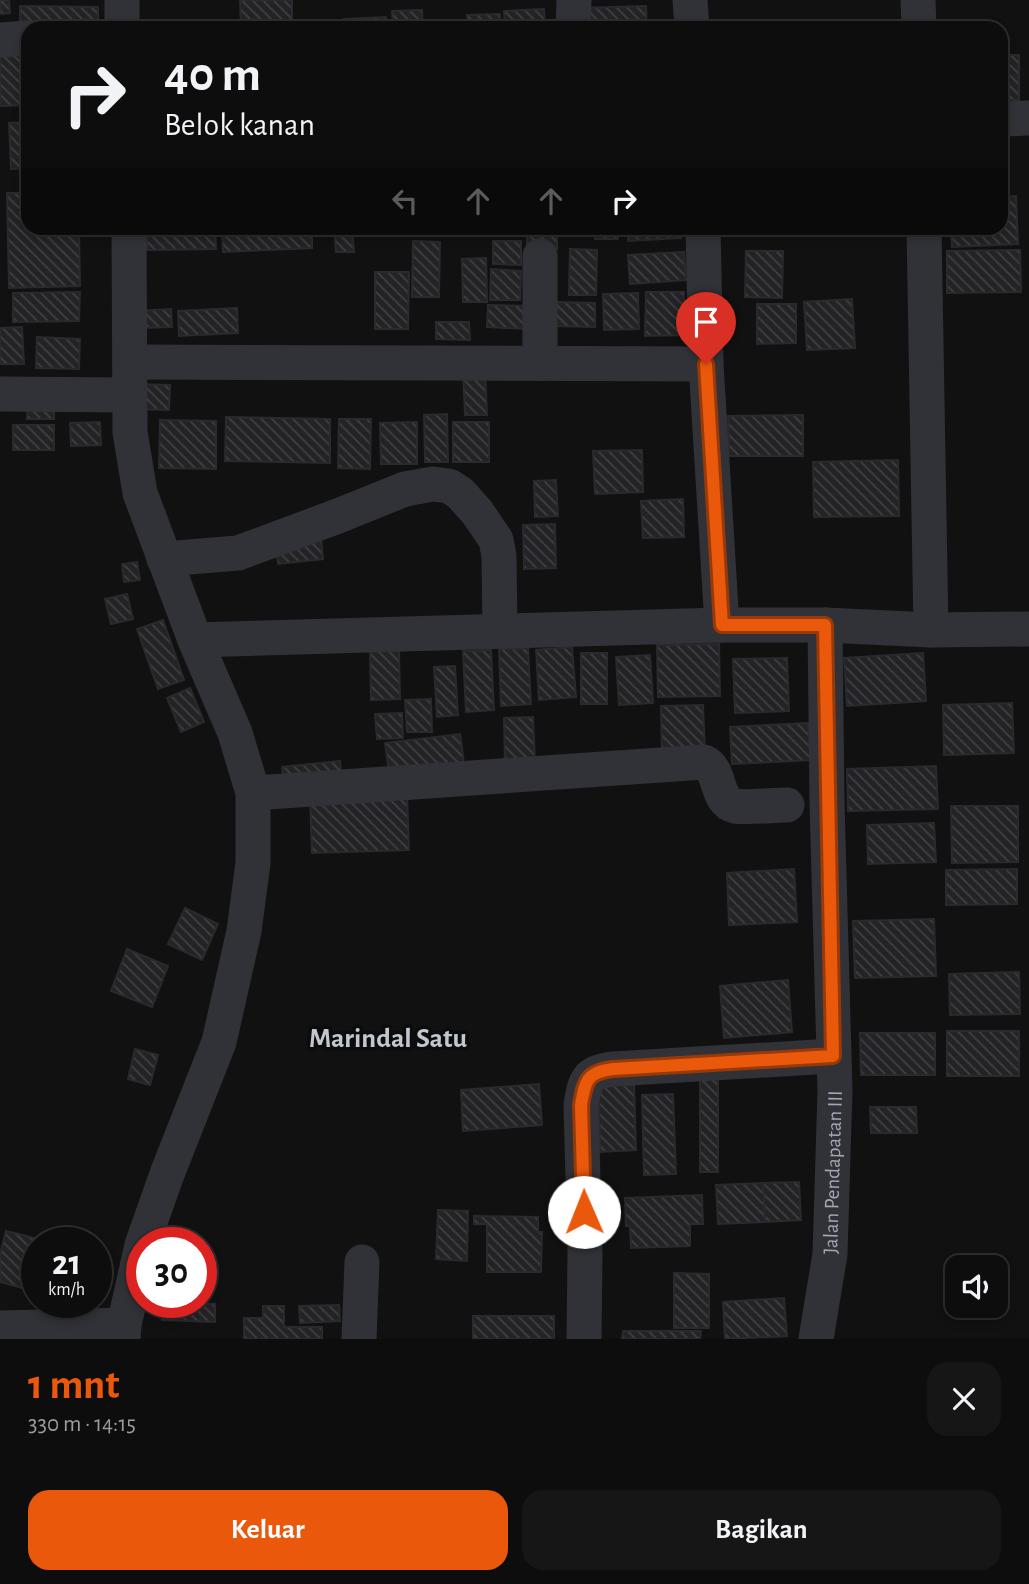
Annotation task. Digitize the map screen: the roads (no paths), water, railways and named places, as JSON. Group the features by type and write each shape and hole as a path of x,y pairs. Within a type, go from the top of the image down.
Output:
{"street":[{"path":"122,0 122,21"},
{"path":"573,21 574,0"},
{"path":"690,0 692,21"},
{"path":"918,0 919,21"},
{"path":"0,40 21,38"},
{"path":"1008,120 1029,118"},
{"path":"128,235 130,432 140,493 195,640 235,733 253,793 253,863 246,918 219,1042 148,1227"},
{"path":"703,235 706,364 722,625"},
{"path":"925,235 931,630"},
{"path":"540,256 540,363"},
{"path":"0,394 130,378 540,363 706,364"},
{"path":"164,559 237,553 405,489 433,484 449,486 477,512 496,540 499,556 500,631"},
{"path":"195,640 722,625 825,625 931,630 1029,629"},
{"name":"Jalan Pendapatan III","path":"816,1339 830,1254 835,1091 825,625"},
{"path":"253,793 704,762 714,770 725,799 734,806 787,805"},
{"path":"584,1339 581,1105 586,1081 601,1070 833,1056"},
{"path":"359,1339 362,1262"},
{"path":"0,1328 124,1332"}],"district":[{"name":"Marindal Satu","path":"388,1037"}]}
